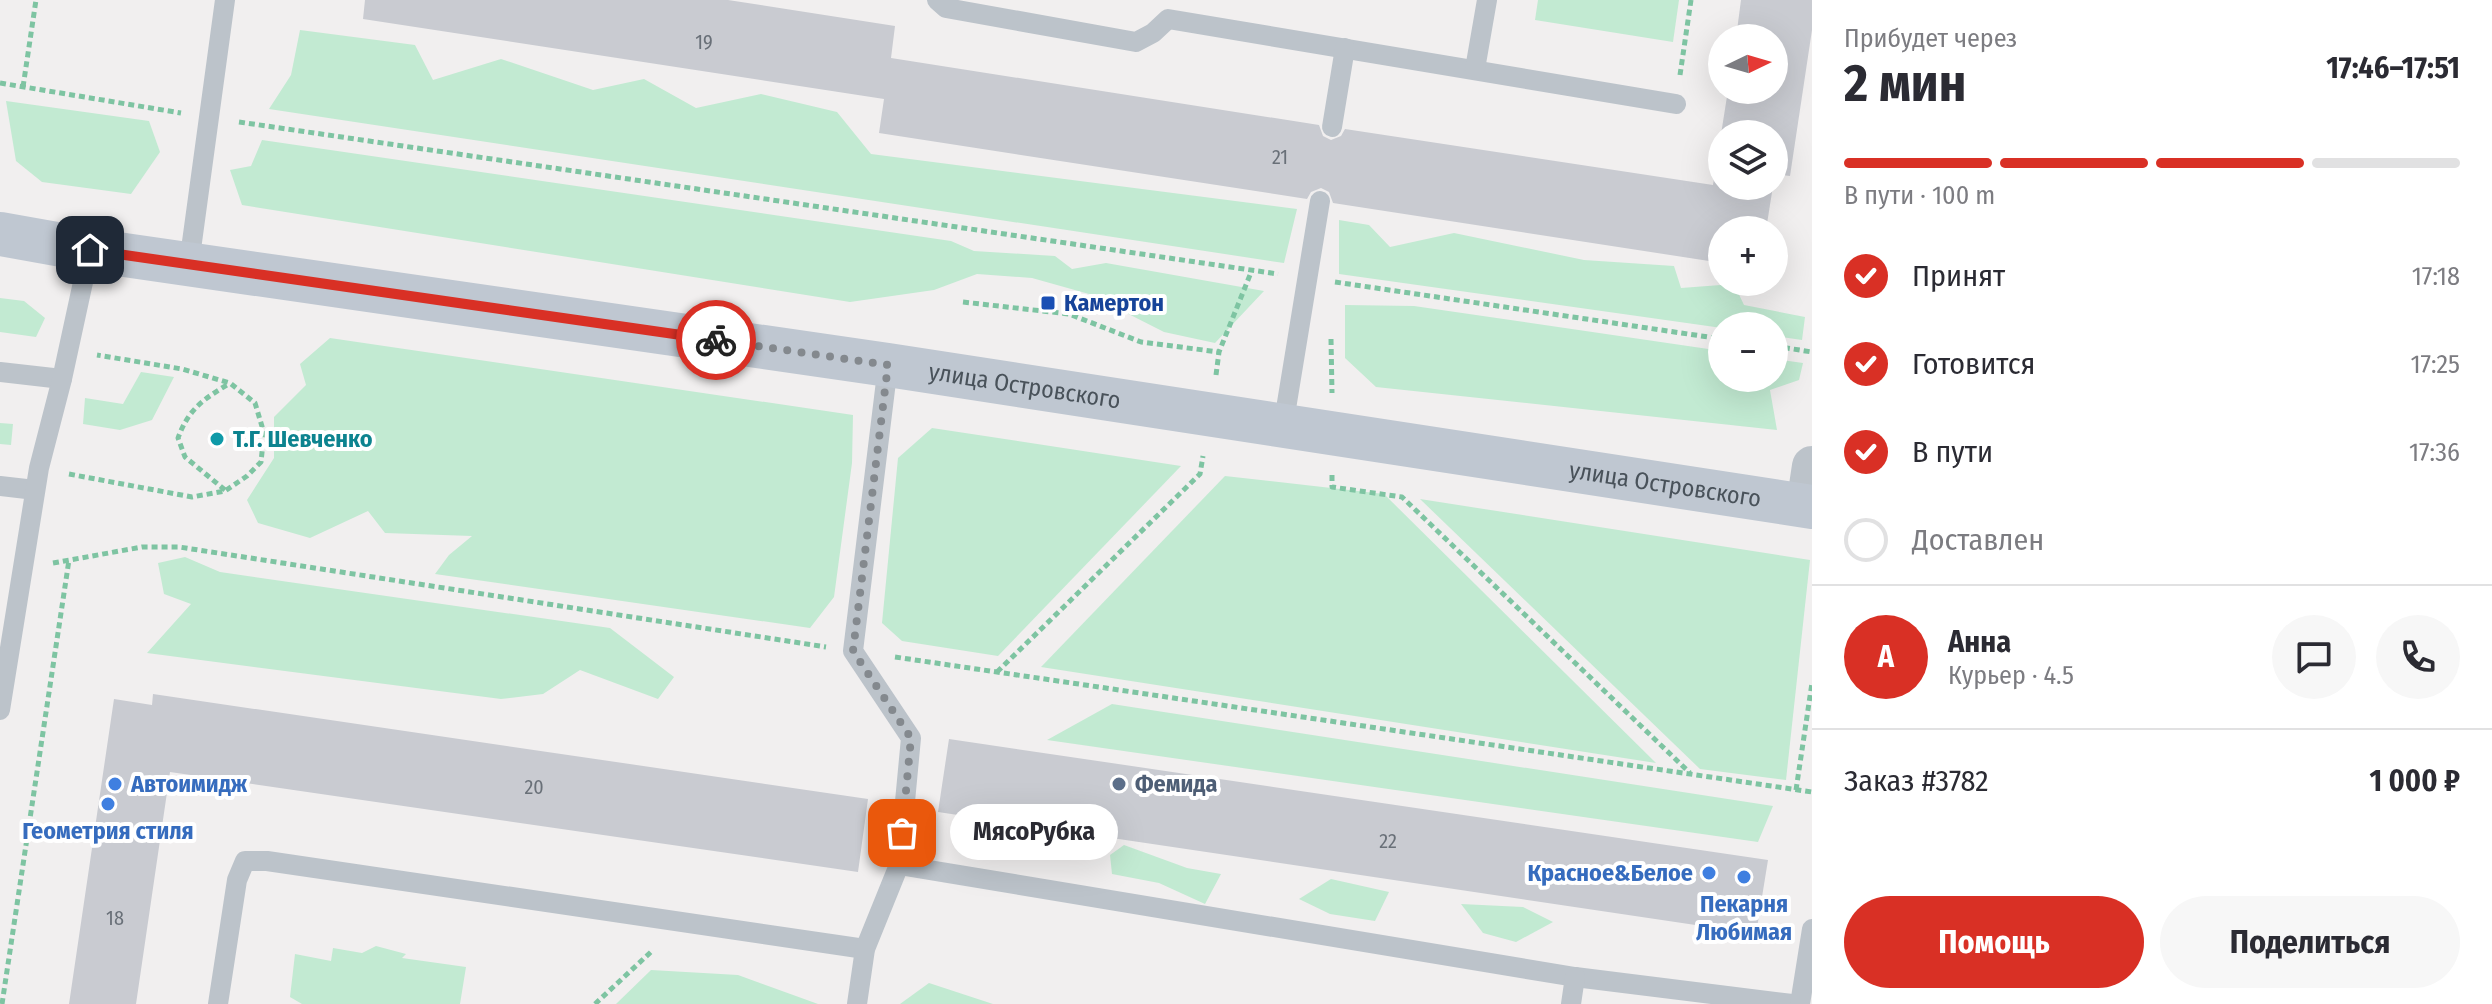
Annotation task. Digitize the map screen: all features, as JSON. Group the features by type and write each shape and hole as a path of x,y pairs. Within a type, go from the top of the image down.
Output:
{"main road":[{"name":"улица Островского","path":"0,234 90,250 888,365 1283,427 1810,493"}],"lane":[{"path":"189,264 225,0"},
{"path":"937,0 946,8 1136,42 1153,33 1169,9 1345,48 1676,104"},
{"path":"1475,69 1487,0"},
{"path":"1332,127 1345,48"},
{"path":"1283,427 1320,201"},
{"path":"0,710 39,468 90,250"},
{"path":"857,1004 865,949 899,865 911,738 853,651 888,365"},
{"path":"0,372 62,379"},
{"path":"0,486 35,490"},
{"path":"218,1004 237,880 245,861 267,861 865,949"},
{"path":"899,865 1575,977 1792,1004"},
{"path":"1800,1004 1812,929"},
{"path":"1571,1004 1575,977"}],"path":[{"path":"23,87 36,0"},
{"path":"1676,104 1691,0"},
{"path":"0,83 210,118 1708,337"},
{"path":"997,673 1200,474 1219,352 1252,270"},
{"path":"963,302 1069,314 1141,342 1219,352"},
{"path":"1331,327 1332,487 1402,497 1691,774"},
{"path":"1788,348 1812,352"},
{"path":"39,468 192,497 225,491 261,462 264,433 255,403 230,383 182,369 68,350"},
{"path":"225,491 185,457 178,438 185,419 202,400 230,383"},
{"path":"21,568 142,547 179,547 997,673 1812,792"},
{"path":"2,1004 69,560"},
{"path":"1796,790 1812,683"},
{"path":"595,1004 681,923"}],"green space":[{"path":"1538,0 1679,0 1673,42 1535,20"},
{"path":"300,30 415,45 433,80 501,59 593,90 644,79 696,108 761,94 837,112 871,154 1297,209 1284,263 269,109 291,75"},
{"path":"6,101 149,121 160,152 131,194 42,182 16,161"},
{"path":"262,140 951,241 974,251 1055,256 1072,269 1106,263 1264,291 1215,343 1164,332 1089,294 1032,278 977,274 934,290 850,302 242,205 230,170 251,166"},
{"path":"1339,220 1369,225 1390,247 1454,233 1584,260 1674,266 1681,288 1708,286 1708,296 1740,296 1744,305 1780,312 1708,312 1708,326 1339,274"},
{"path":"0,298 24,301 45,318 36,337 0,332"},
{"path":"1345,305 1414,306 1708,349 1708,392 1770,392 1777,430 1376,387 1345,358"},
{"path":"1788,314 1805,317 1802,340 1788,338"},
{"path":"330,338 853,415 852,463 834,597 810,628 435,574 449,555 472,536 385,533 368,511 310,538 258,523 247,500 274,458 274,417 306,385 300,364"},
{"path":"1788,361 1803,363 1799,380 1788,384"},
{"path":"141,372 174,377 152,420 120,430 83,424 85,398 123,404"},
{"path":"0,423 13,424 11,445 0,444"},
{"path":"932,428 1181,466 998,656 902,641 882,623 898,458"},
{"path":"1225,476 1384,494 1656,763 1041,667"},
{"path":"1420,499 1810,560 1786,780 1700,769"},
{"path":"185,557 220,572 610,628 674,677 658,699 580,670 543,694 501,699 147,653 191,604 164,594 158,563"},
{"path":"1112,704 1773,806 1758,842 1047,740"},
{"path":"1124,845 1187,868 1221,874 1205,904 1159,883 1112,874 1110,855"},
{"path":"1331,879 1389,892 1375,921 1330,914 1299,899"},
{"path":"1461,904 1523,907 1553,922 1516,942 1483,933"},
{"path":"376,946 406,954 402,958 466,967 460,1004 302,1004 290,997 295,954 331,961 333,948 362,953"},
{"path":"651,970 738,975 818,1004 616,1004"},
{"path":"929,983 993,1004 900,1004"}],"building":[{"path":"365,0 728,0 895,26 891,58 1319,125 1323,136 1331,140 1341,136 1345,129 1708,184 1708,200 1771,200 1768,216 1708,216 1708,261 1333,203 1329,192 1321,188 1311,192 1307,199 879,133 884,99 363,19"},
{"path":"1741,0 1812,0 1812,30 1790,176 1788,120 1723,120 1726,104 1788,104 1788,24 1738,24"},
{"path":"153,694 868,799 858,872 170,772 136,1004 69,1004 114,699 152,705"},
{"path":"949,739 1768,860 1756,934 938,812"}],"way so far":[{"path":"716,340 888,365 853,651 911,738 902,833"}],"place":[{"name":"Камертон","path":"1048,303"},
{"name":"Т.Г. Шевченко","path":"217,439"},
{"name":"Автоимидж","path":"115,784"},
{"name":"Фемида","path":"1119,784"},
{"name":"Геометрия стиля","path":"108,804"},
{"name":"МясоРубка","path":"902,833"},
{"name":"Красное&Белое","path":"1709,873"},
{"name":"Пекарня Любимая","path":"1744,877"}],"route":[{"path":"90,250 716,340"}]}
